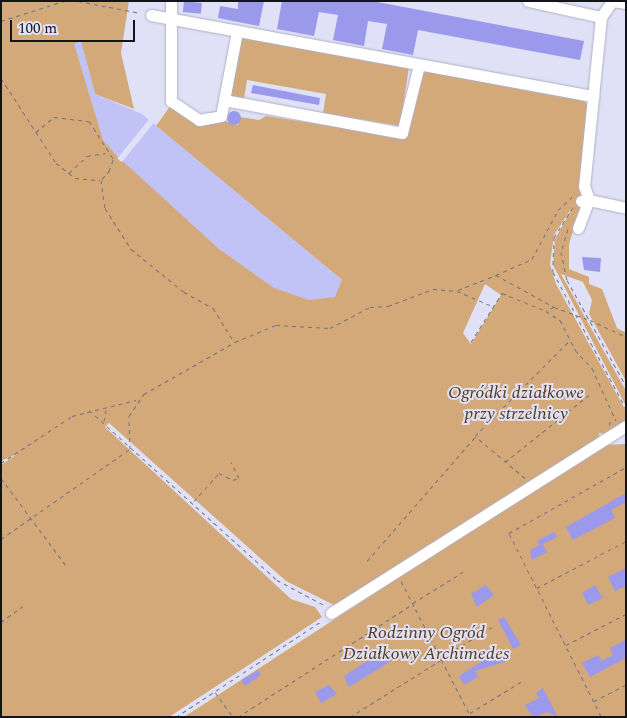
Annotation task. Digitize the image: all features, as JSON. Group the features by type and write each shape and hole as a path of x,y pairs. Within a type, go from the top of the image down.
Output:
{"lane":[{"path":"171,1 167,105 199,120 214,120 221,116 236,31"},
{"path":"528,1 601,17"},
{"path":"574,226 584,186 601,17 612,1 626,3"},
{"path":"151,14 594,96"},
{"path":"224,100 402,134 419,65"},
{"path":"581,200 626,208"},
{"path":"331,613 626,426"}],"path":[{"path":"1,21 64,1"},
{"path":"78,1 151,14"},
{"path":"1,78 36,133 68,174 101,180"},
{"path":"36,133 54,117 89,120 106,154 114,160 109,171 101,180 105,208 131,249 217,312 235,342"},
{"path":"68,174 87,156 106,154"},
{"path":"457,291 525,265 558,210 569,198 581,200 557,230 550,257 556,282 626,409"},
{"path":"574,226 561,252 567,280 626,386"},
{"path":"496,275 554,307 626,337"},
{"path":"1,463 72,416 89,410 106,410 137,400 235,342 276,325 330,328 370,307 392,304 408,296 438,288 457,291 492,306"},
{"path":"471,342 492,306 502,293 546,311 560,320 570,340 592,368 613,414"},
{"path":"546,311 554,307"},
{"path":"367,560 475,436 570,340"},
{"path":"505,462 589,395"},
{"path":"131,447 127,424 137,400"},
{"path":"89,410 182,491 277,580 331,613 176,717"},
{"path":"104,423 106,410"},
{"path":"475,436 529,482"},
{"path":"1,539 131,447"},
{"path":"193,501 219,473 233,480 240,478 231,462"},
{"path":"601,716 509,536 511,529 626,467"},
{"path":"1,478 67,567"},
{"path":"536,588 626,541"},
{"path":"238,717 463,572"},
{"path":"398,577 470,715"},
{"path":"1,622 23,606"},
{"path":"565,646 626,614"},
{"path":"350,717 492,627"},
{"path":"466,717 524,680"},
{"path":"594,702 626,685"},
{"path":"215,691 234,717"}],"green space":[{"name":"Ogródki działkowe przy strzelnicy","path":"1,1 129,1 121,53 134,109 95,94 81,42 103,140 218,248 254,273 342,280 156,126 171,105 238,125 240,117 259,120 266,116 403,137 421,70 584,101 589,106 580,180 582,203 569,244 569,269 589,277 589,284 602,289 617,328 626,333 626,381 589,314 592,300 583,282 561,274 626,391 626,406 553,265 555,239 575,203 554,235 550,264 556,284 626,411 626,422 607,434 599,433 599,438 338,607 286,581 109,423 105,427 291,599 315,607 322,617 169,717 1,717 1,465 17,454 1,461","holes":["485,284 501,295 471,344 463,333"]},
{"path":"241,37 409,67 400,126 323,113 326,94 247,80 244,99 231,96"},
{"name":"Rodzinny Ogród Działkowy Archimedes","path":"626,444 626,717 184,717 603,445"}],"water":[{"path":"81,41 95,94 142,114 342,280 335,297 309,300 274,288 218,248 116,155 103,140 74,44"}],"pier":[{"path":"150,118 155,122 122,162 117,158"}],"building":[{"path":"184,1 202,3 201,14 183,12"},
{"path":"238,1 264,1 259,26 218,18 220,6 238,9"},
{"path":"282,1 372,1 584,41 580,60 418,30 413,55 382,49 387,24 368,21 364,46 333,40 338,15 319,12 314,36 277,29"},
{"path":"253,85 320,98 319,105 251,93"},
{"path":"234,111 239,113 241,118 239,123 234,125 229,123 227,118 229,113"},
{"path":"582,257 601,258 600,272 584,270"},
{"path":"626,493 626,502 611,510 615,518 573,540 566,527"},
{"path":"554,532 557,537 543,544 547,552 532,560 530,550 539,545 537,541"},
{"path":"626,568 626,586 615,591 608,577"},
{"path":"486,585 494,595 477,607 471,594"},
{"path":"595,585 603,598 588,605 582,593"},
{"path":"504,617 521,645 513,649 498,620"},
{"path":"626,640 626,658 590,677 582,663 598,655 601,661 613,655 610,648"},
{"path":"386,648 393,660 349,687 344,676 369,660 366,655"},
{"path":"501,649 507,661 475,671 478,677 464,685 459,676"},
{"path":"258,670 261,675 245,686 241,680"},
{"path":"329,685 337,694 321,703 315,692"},
{"path":"543,688 558,717 547,712 534,717 525,705 539,698 536,693"}]}
